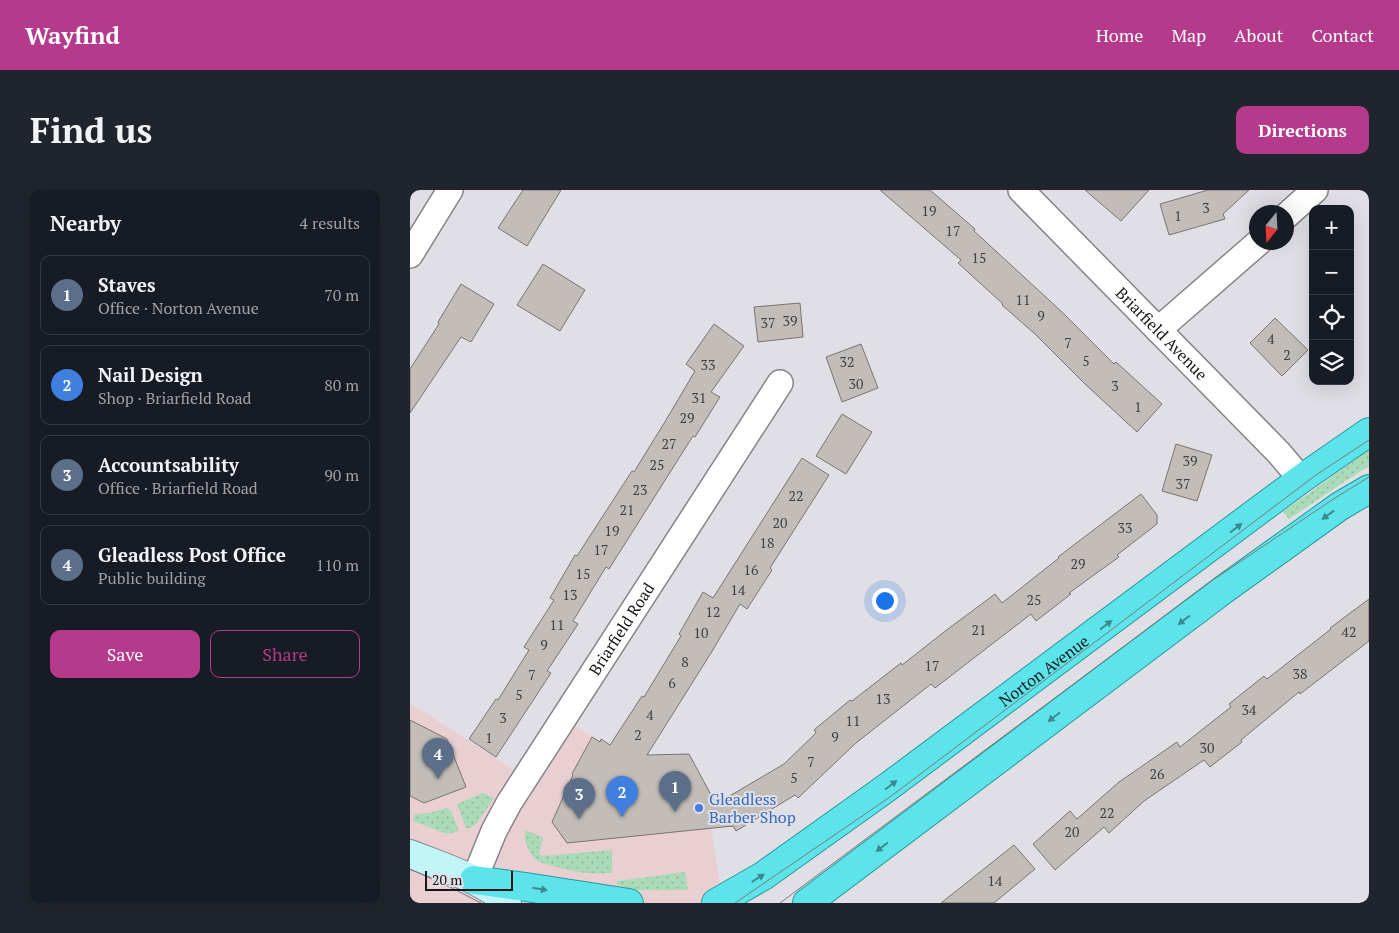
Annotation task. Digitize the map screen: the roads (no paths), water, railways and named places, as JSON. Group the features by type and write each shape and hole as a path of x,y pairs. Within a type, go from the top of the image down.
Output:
{"highway":[{"name":"Norton Avenue","path":"716,903 763,876 885,789 1301,479 1369,432"},
{"path":"807,903 1223,590 1340,506 1369,489"},
{"path":"474,880 629,903"}],"main road":[{"path":"410,854 474,880 503,898 507,903"}],"street":[{"path":"410,254 450,190"},
{"name":"Briarfield Avenue","path":"1021,190 1279,453 1301,479"},
{"path":"1294,209 1315,190"},
{"path":"1158,330 1249,250"},
{"name":"Briarfield Road","path":"474,880 490,838 509,803 780,382"}],"tram line":[{"path":"735,903 890,797 1316,475 1369,440"},
{"path":"780,903 1213,580 1369,477"},
{"path":"410,869 481,903"}],"place":[{"name":"Gleadless Post Office","path":"438,779"},
{"name":"Gleadless Barber Shop","path":"699,808"},
{"name":"Staves","path":"675,812"},
{"name":"Nail Design","path":"622,817"},
{"name":"Accountsability","path":"579,819"}]}
